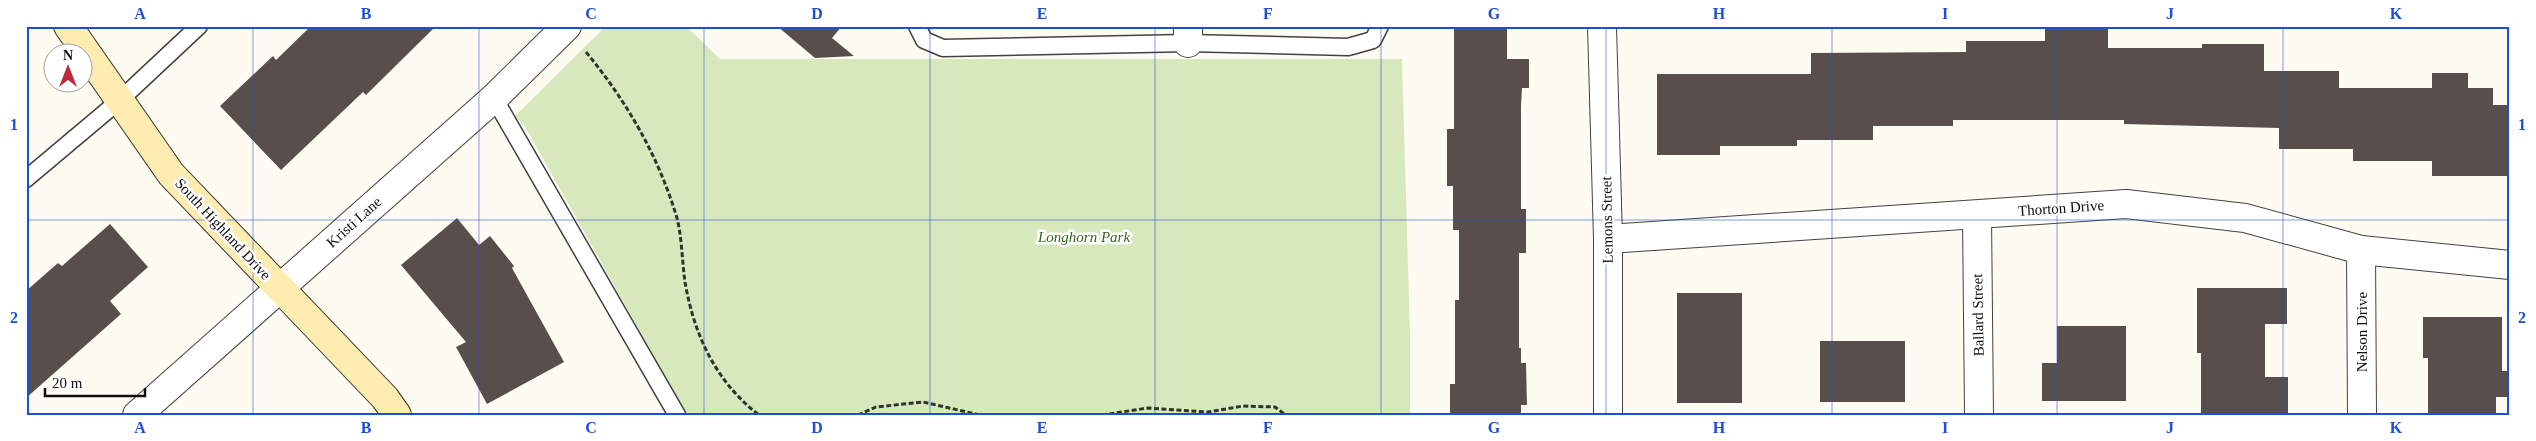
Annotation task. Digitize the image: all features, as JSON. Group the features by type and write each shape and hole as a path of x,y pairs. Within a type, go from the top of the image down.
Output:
{"street":[{"name":"South Highland Drive","path":"68,26 171,174 385,398 397,415"},
{"name":"Kristi Lane","path":"137,415 494,98 568,26"},
{"name":"Lemons Street","path":"1602,26 1608,238 1608,415"},
{"name":"Thorton Drive","path":"1608,238 2126,204 2245,218 2362,250 2510,265"},
{"name":"Ballard Street","path":"1977,215 1979,415"},
{"name":"Nelson Drive","path":"2362,250 2362,415"}],"lane":[{"path":"26,179 120,100 199,26"},
{"path":"917,26 924,40 943,48 1188,35 1348,47 1372,40 1380,26"},
{"path":"494,98 677,415"}],"path":[{"path":"585,51 620,96 648,141 664,178 677,220 690,311 703,344 722,378 759,415"},
{"path":"858,415 876,407 923,402 980,415"},
{"path":"1102,415 1148,408 1208,412 1243,406 1275,407 1286,415"}],"green space":[{"name":"Longhorn Park","path":"606,26 686,26 720,59 1402,59 1410,335 1410,415 687,415 524,125 515,116"}],"building":[{"path":"311,26 436,26 366,95 363,92 281,170 220,106 273,56 276,60"},
{"path":"777,26 842,26 832,38 854,56 815,58"},
{"path":"1454,26 1507,26 1507,59 1529,59 1529,88 1522,88 1521,106 1521,209 1526,209 1526,253 1519,253 1519,348 1521,348 1521,363 1526,363 1527,405 1521,405 1521,415 1450,415 1450,384 1455,384 1455,300 1459,300 1459,230 1453,230 1453,186 1447,186 1447,129 1454,129"},
{"path":"2045,28 2108,28 2108,48 2202,48 2202,44 2264,44 2264,71 2339,71 2339,88 2432,88 2432,73 2468,73 2468,88 2493,88 2493,105 2510,105 2510,176 2432,176 2432,161 2353,161 2353,149 2279,149 2279,128 2124,124 2124,120 1953,120 1953,126 1873,126 1873,140 1797,140 1797,146 1720,146 1720,155 1657,155 1657,74 1811,74 1811,53 1966,52 1966,41 2045,41"},
{"path":"457,218 479,245 490,236 514,266 512,268 564,362 487,404 456,347 466,342 401,265"},
{"path":"110,224 148,267 110,301 121,314 26,398 26,291 58,263 62,266"},
{"path":"2197,288 2287,288 2287,324 2265,324 2265,377 2288,377 2288,415 2201,415 2201,353 2197,353"},
{"path":"1677,293 1742,293 1742,403 1677,403"},
{"path":"2423,317 2502,317 2502,371 2510,371 2510,397 2496,397 2496,415 2428,415 2428,358 2423,358"},
{"path":"2057,326 2126,326 2126,401 2042,401 2042,363 2057,363"},
{"path":"1820,341 1905,341 1905,402 1820,402"}]}
